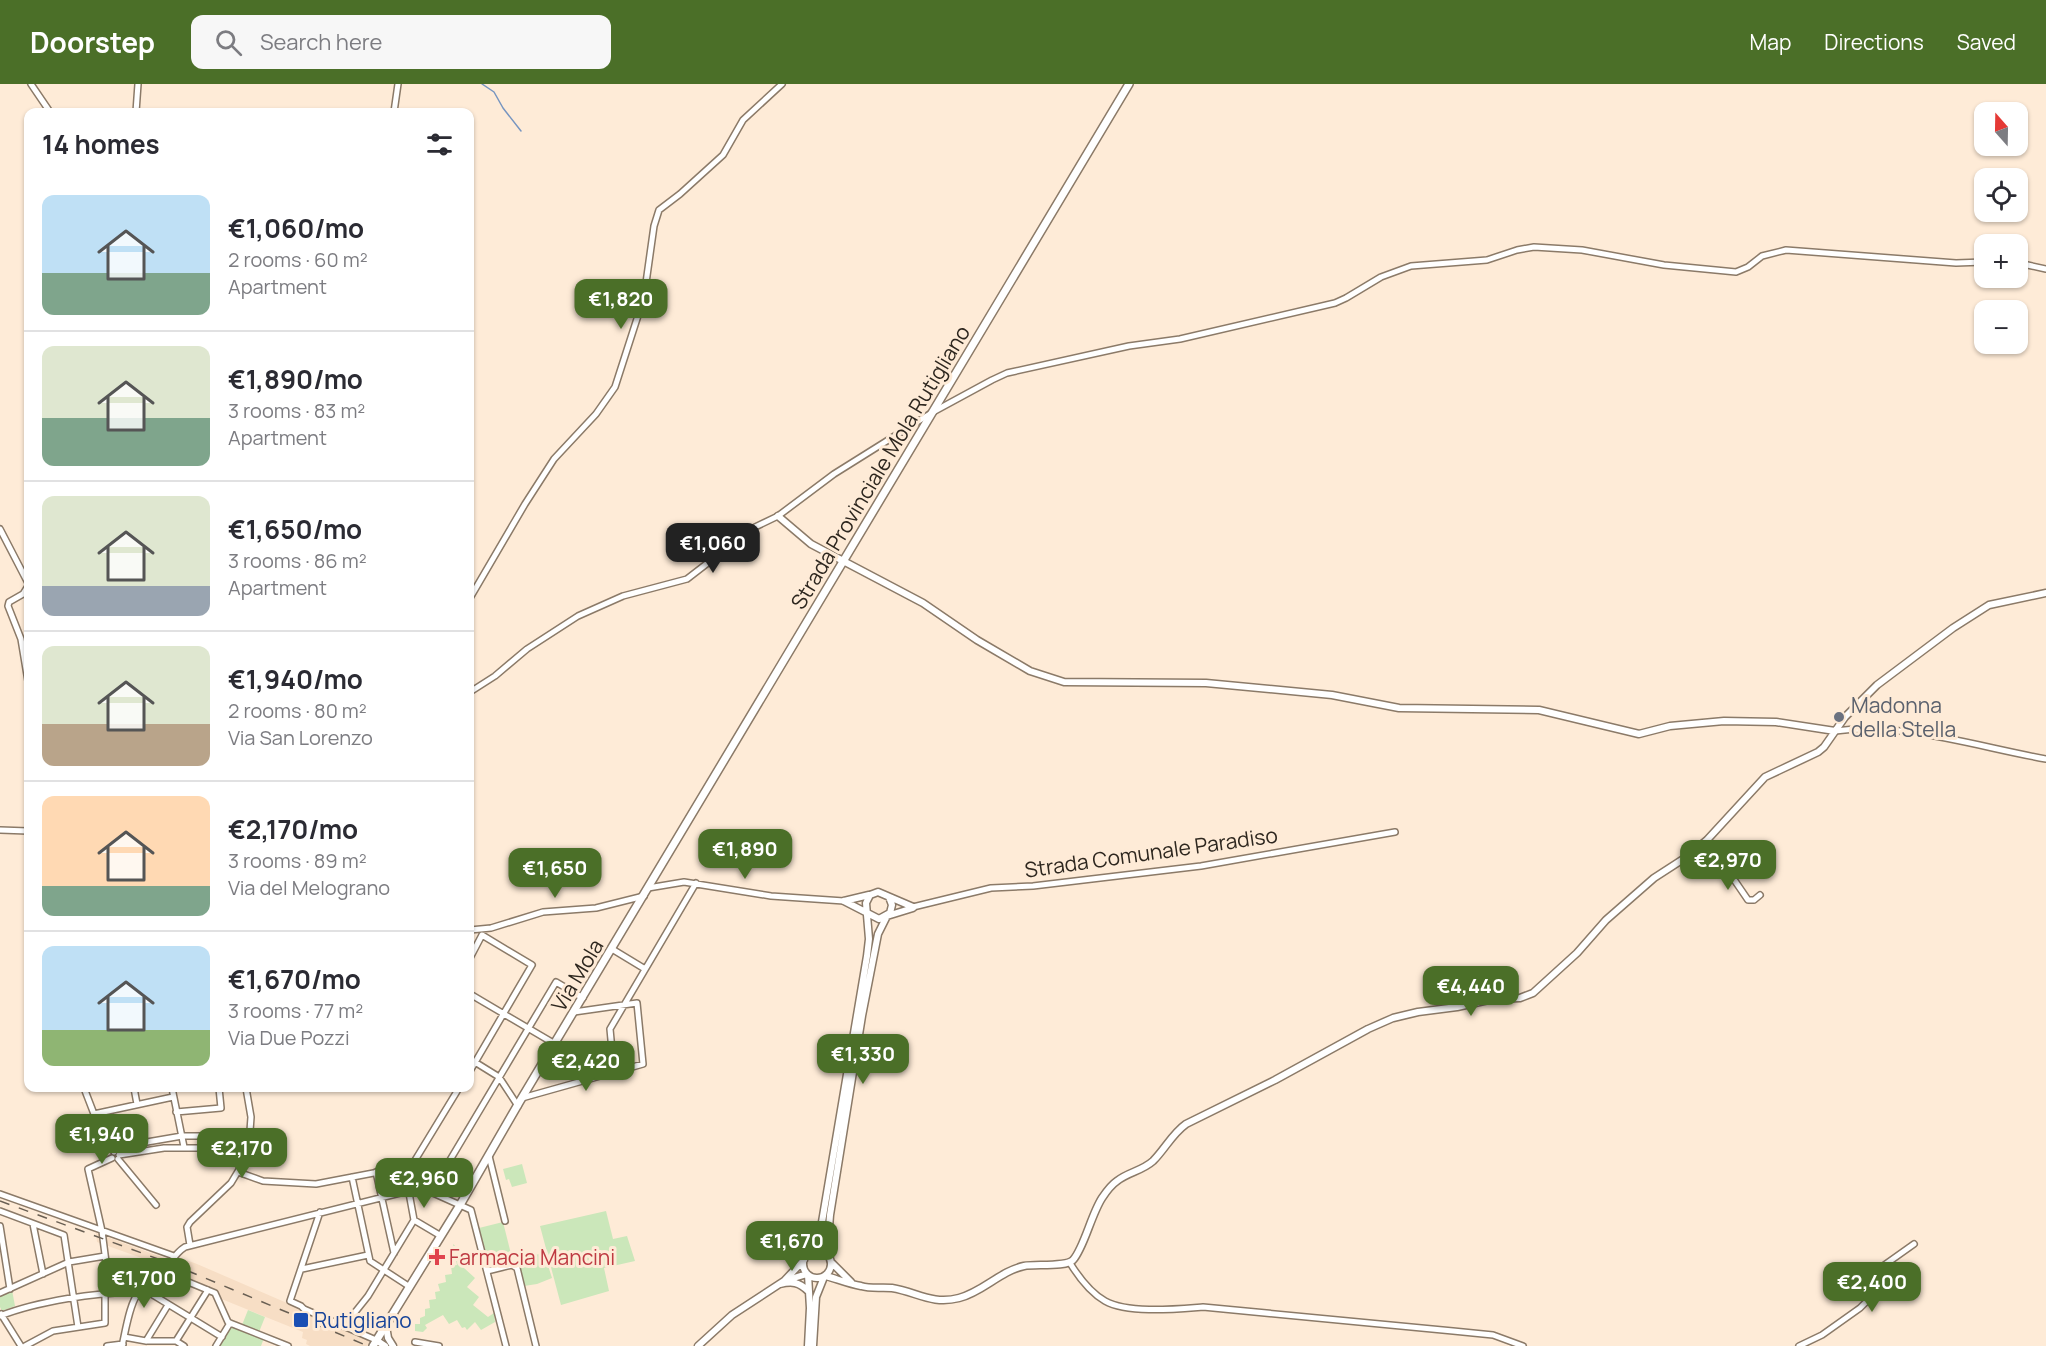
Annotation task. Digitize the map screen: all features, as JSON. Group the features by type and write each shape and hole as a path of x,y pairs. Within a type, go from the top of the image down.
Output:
{"main road":[{"name":"Strada Provinciale Mola Rutigliano","path":"660,868 1129,84"},
{"name":"Via Mola","path":"375,1343 460,1205 660,868"}],"street":[{"path":"31,84 47,108"},
{"path":"136,108 138,84"},
{"path":"395,108 398,84"},
{"path":"474,591 554,459 596,414 615,387 644,297 654,226 659,210 723,155 743,120 782,84"},
{"path":"474,689 495,676 517,656 567,622 623,596 687,579 753,528 778,516 834,474 933,412 1007,374 1129,346 1180,339 1335,303 1381,277 1411,266 1487,260 1534,247 1582,250 1620,255 1664,265 1736,272 1748,267 1762,256 1786,250 1956,263 1974,262"},
{"path":"2028,265 2046,269"},
{"path":"778,516 804,539 923,603 977,640 1030,671 1064,682 1206,683 1332,695 1399,708 1539,710 1640,734 1670,726 1724,721 1776,722 1835,731 1854,728 1895,730 2046,759"},
{"path":"0,529 24,577"},
{"path":"24,591 9,602 8,606 21,639 24,657"},
{"path":"698,1346 732,1315 777,1285 807,1274 816,1278 825,1276 854,1285 894,1288 929,1300 943,1300 964,1296 1020,1267 1041,1263 1070,1263 1077,1255 1098,1206 1111,1187 1119,1179 1138,1171 1153,1161 1175,1132 1186,1124 1393,1018 1493,999 1520,998 1533,993 1577,953 1606,920 1654,878 1688,856 1707,840 1765,777 1824,747 1845,717 1877,685 1953,627 1989,605 2046,593"},
{"path":"0,830 24,831"},
{"name":"Strada Comunale Paradiso","path":"887,916 913,907 991,888 1026,887 1201,866 1395,832"},
{"path":"1707,840 1746,897 1751,901 1760,895"},
{"path":"648,888 684,882 771,896 844,901 878,892 913,907"},
{"path":"614,1072 610,1029 696,884"},
{"path":"784,1281 804,1260 822,1222 868,947 866,903 870,895"},
{"path":"474,930 491,928 543,912 596,908 644,896"},
{"path":"854,1285 831,1263 827,1254 830,1215 878,934 892,909 889,897"},
{"path":"844,901 874,918 887,916"},
{"path":"474,950 482,935 532,965 474,1057"},
{"path":"612,949 645,969"},
{"path":"430,1192 556,982 583,998"},
{"path":"474,996 555,1044"},
{"path":"522,1098 643,1064 637,1003 574,1012"},
{"path":"474,1061 499,1077 518,1106"},
{"path":"86,1092 115,1155 156,1204"},
{"path":"135,1092 138,1104"},
{"path":"172,1092 184,1147"},
{"path":"176,1112 221,1108 219,1092"},
{"path":"190,1245 187,1227 190,1221 231,1182 239,1170 244,1152 243,1144 250,1131 251,1117 247,1092"},
{"path":"348,1327 352,1316 368,1296 414,1220 405,1181 457,1092"},
{"path":"94,1114 173,1096"},
{"path":"26,1346 54,1331 105,1323 107,1293 105,1256 102,1231 88,1169 115,1155 182,1136 247,1136"},
{"path":"236,1144 234,1148 239,1170"},
{"path":"214,1148 243,1144"},
{"path":"115,1155 184,1147 214,1148 240,1155 244,1152"},
{"path":"489,1156 505,1221"},
{"path":"239,1170 263,1181 316,1184 384,1171 471,1210 506,1346"},
{"path":"376,1172 394,1253"},
{"path":"352,1176 370,1261 410,1287"},
{"path":"21,1346 0,1315 16,1309 107,1293 138,1293 145,1290 164,1272 180,1250 190,1245 420,1188"},
{"path":"0,1194 174,1256"},
{"path":"0,1211 64,1235 78,1327"},
{"path":"320,1212 291,1301 304,1310 348,1327 375,1343 385,1346"},
{"path":"414,1220 441,1236"},
{"path":"33,1224 43,1274"},
{"path":"0,1227 10,1289"},
{"path":"1799,1346 1822,1335 1860,1308 1869,1300 1883,1266 1914,1244"},
{"path":"809,1252 818,1250 827,1254"},
{"path":"302,1269 368,1255"},
{"path":"0,1293 69,1262 105,1256"},
{"path":"804,1260 810,1308 808,1346"},
{"path":"813,1346 816,1297 830,1270 831,1263"},
{"path":"1070,1263 1096,1294 1115,1305 1163,1310 1203,1307 1453,1331 1498,1336 1523,1346"},
{"path":"487,1270 512,1265 517,1268 537,1346"},
{"path":"164,1272 216,1295 228,1322 288,1346"},
{"path":"777,1285 788,1282 799,1283 808,1291"},
{"path":"145,1290 222,1337"},
{"path":"176,1341 208,1290"},
{"path":"123,1342 138,1293"},
{"path":"146,1341 168,1305"},
{"path":"216,1346 230,1323"},
{"path":"386,1326 388,1338 393,1346"},
{"path":"107,1346 123,1342 146,1341 176,1341 184,1346"},
{"path":"415,1342 439,1346"}],"shaded area":[{"path":"96,1233 175,1262 178,1257 197,1264 368,1338 371,1340 370,1343 376,1346 310,1346 306,1344 307,1340 302,1338 303,1332 219,1298 218,1292 175,1274 161,1265 97,1242"}],"green space":[{"path":"522,1164 527,1183 512,1187 509,1179 506,1180 503,1169"},
{"path":"606,1211 613,1239 627,1236 635,1261 604,1268 609,1291 561,1305 540,1226"},
{"path":"503,1222 512,1258 489,1264 479,1228"},
{"path":"453,1244 469,1259 464,1268 475,1278 467,1287 479,1297 473,1305 488,1317 494,1313 495,1322 481,1330 475,1322 467,1330 465,1327 462,1328 457,1320 449,1324 443,1315 425,1325 427,1328 423,1332 415,1331 415,1324 420,1324 420,1318 425,1316 425,1309 430,1308 429,1300 436,1299 435,1292 440,1291 438,1284 446,1282 445,1275 452,1274 451,1266 457,1265"},
{"path":"544,1253 552,1278 524,1286 518,1259"},
{"path":"12,1290 15,1306 2,1311 0,1295"},
{"path":"248,1310 265,1317 259,1332 242,1325"},
{"path":"232,1326 264,1338 261,1346 220,1346"}],"waterway":[{"path":"482,84 494,92 521,131"}],"railway":[{"path":"0,1201 169,1263 368,1346"}],"place":[{"name":"Madonna della Stella","path":"1839,717"},
{"name":"Farmacia Mancini","path":"437,1257"},
{"name":"Rutigliano","path":"301,1320"}]}
